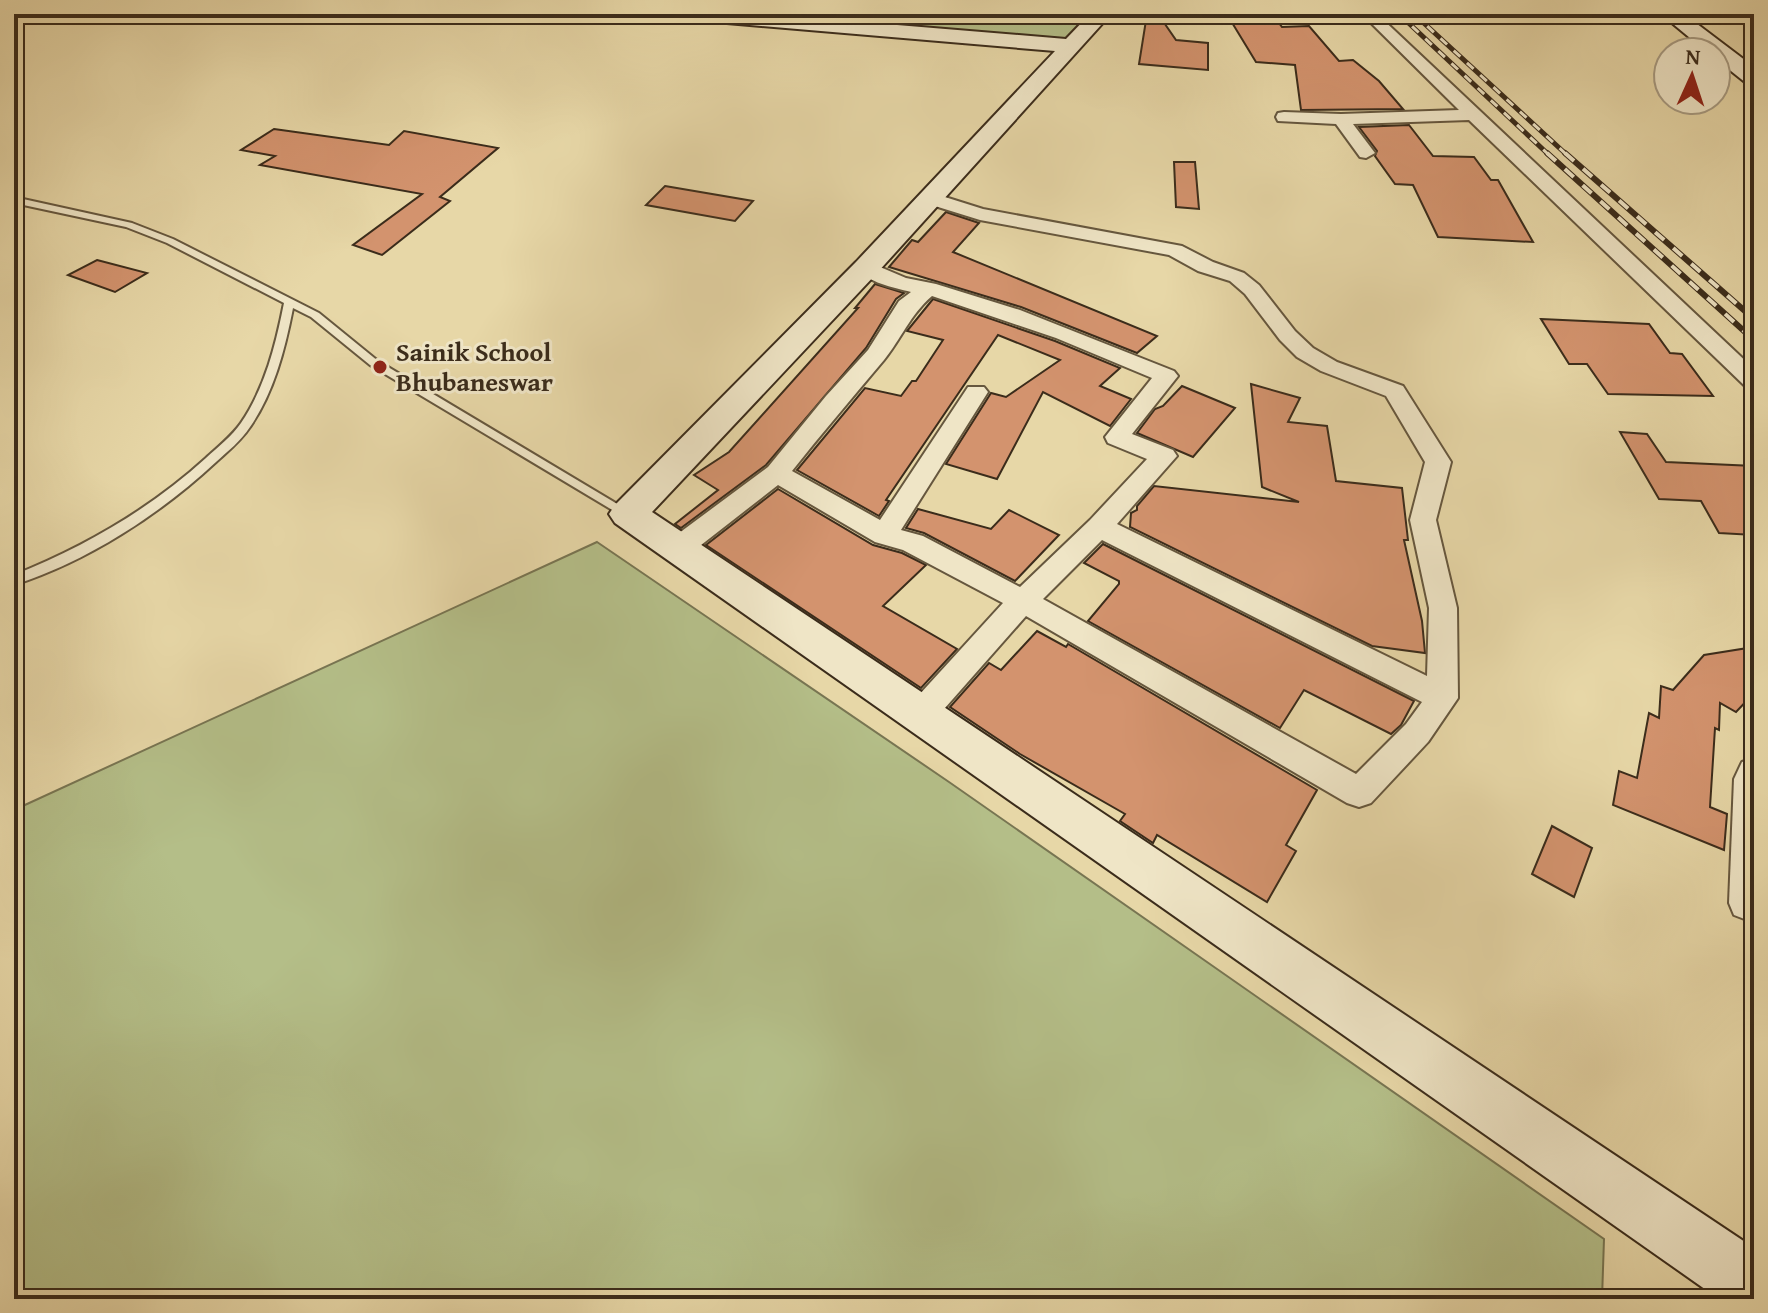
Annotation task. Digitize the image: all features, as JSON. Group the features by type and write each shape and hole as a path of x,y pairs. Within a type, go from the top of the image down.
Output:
{"street":[{"path":"692,14 1074,42"},
{"path":"766,14 1074,42"},
{"path":"1101,14 866,268 628,514 1754,1285"},
{"path":"1369,14 1754,382"},
{"path":"1671,14 1748,71"},
{"path":"1284,117 1341,119 1473,115"},
{"path":"1341,119 1366,153"},
{"path":"777,473 885,535 913,543 1023,601 1359,793 1417,733 1442,698 1443,608 1423,520 1438,462 1395,391 1338,372 1313,358 1275,323 1252,291 1236,276 1195,263 1175,250 980,214 929,198"},
{"path":"866,268 880,278 929,288 1104,348 1166,376 1117,437 1164,456 1099,527 1023,601 919,716"},
{"path":"677,549 777,473 834,401 877,354 907,306 929,288"},
{"path":"885,535 912,488 976,392"},
{"path":"1099,527 1442,698"},
{"path":"1747,903 1750,779 1754,772"}],"lane":[{"path":"14,200 129,225 170,241 315,315 374,363 628,514"},
{"path":"14,580 89,546 154,506 198,473 245,427 272,378 289,302"}],"green space":[{"path":"840,14 1096,14 1070,40 836,20"},
{"path":"597,542 949,782 1604,1239 1602,1299 14,1299 14,810"}],"building":[{"path":"1147,14 1158,14 1176,40 1208,43 1208,70 1139,64"},
{"path":"1276,19 1282,27 1309,26 1339,61 1353,60 1379,81 1403,109 1301,110 1295,65 1256,62 1231,21"},
{"path":"1409,125 1433,156 1474,157 1491,180 1498,180 1533,242 1438,237 1413,185 1395,184 1375,156 1377,151 1359,127"},
{"path":"274,129 389,145 404,131 498,148 440,197 450,201 382,255 353,245 422,194 260,165 275,156 241,150"},
{"path":"1174,162 1195,162 1199,209 1176,207"},
{"path":"665,186 753,201 735,221 646,205"},
{"path":"946,212 979,223 953,252 1157,336 1137,353 1021,307 889,267 912,240 918,242"},
{"path":"97,260 147,273 115,292 68,275"},
{"path":"875,284 904,293 896,299 866,348 766,465 681,528 675,524 718,490 694,475 729,452 858,308 855,308"},
{"path":"933,299 1055,341 1120,368 1100,386 1131,399 1110,426 1043,392 997,479 946,464 991,393 1006,397 1060,360 998,335 886,500 889,501 879,516 797,470 865,388 901,396 912,381 916,381 943,340 907,331"},
{"path":"1541,319 1649,324 1670,353 1682,354 1713,396 1608,394 1587,364 1569,364"},
{"path":"1251,384 1300,398 1288,422 1327,426 1336,481 1402,488 1408,540 1404,540 1422,621 1425,653 1372,646 1130,527 1131,513 1137,510 1154,486 1299,502 1262,487"},
{"path":"1182,386 1235,408 1193,457 1137,433 1155,409 1163,406"},
{"path":"1620,432 1647,434 1666,462 1754,466 1754,535 1719,533 1701,501 1659,499"},
{"path":"778,489 873,545 902,553 926,565 883,606 957,649 921,688 706,545"},
{"path":"918,509 991,529 1009,510 1059,535 1015,581 924,533 906,528"},
{"path":"1103,544 1414,701 1401,725 1391,734 1304,690 1280,728 1088,621 1119,584 1119,581 1084,563"},
{"path":"1037,631 1066,647 1068,644 1317,790 1286,845 1296,851 1267,902 1157,835 1153,843 1120,821 1125,814 1020,754 950,707 989,663 1001,670"},
{"path":"1754,647 1754,693 1736,712 1720,703 1719,730 1715,728 1710,807 1727,814 1724,850 1613,805 1619,771 1637,778 1649,713 1659,718 1661,686 1673,690 1704,655"},
{"path":"1552,826 1592,848 1574,897 1532,874"}],"railway":[{"path":"1399,14 1549,155"},
{"path":"1414,14 1567,155"},
{"path":"1547,153 1754,340"},
{"path":"1565,153 1754,319"}],"place":[{"name":"Sainik School Bhubaneswar","path":"380,367"}]}
